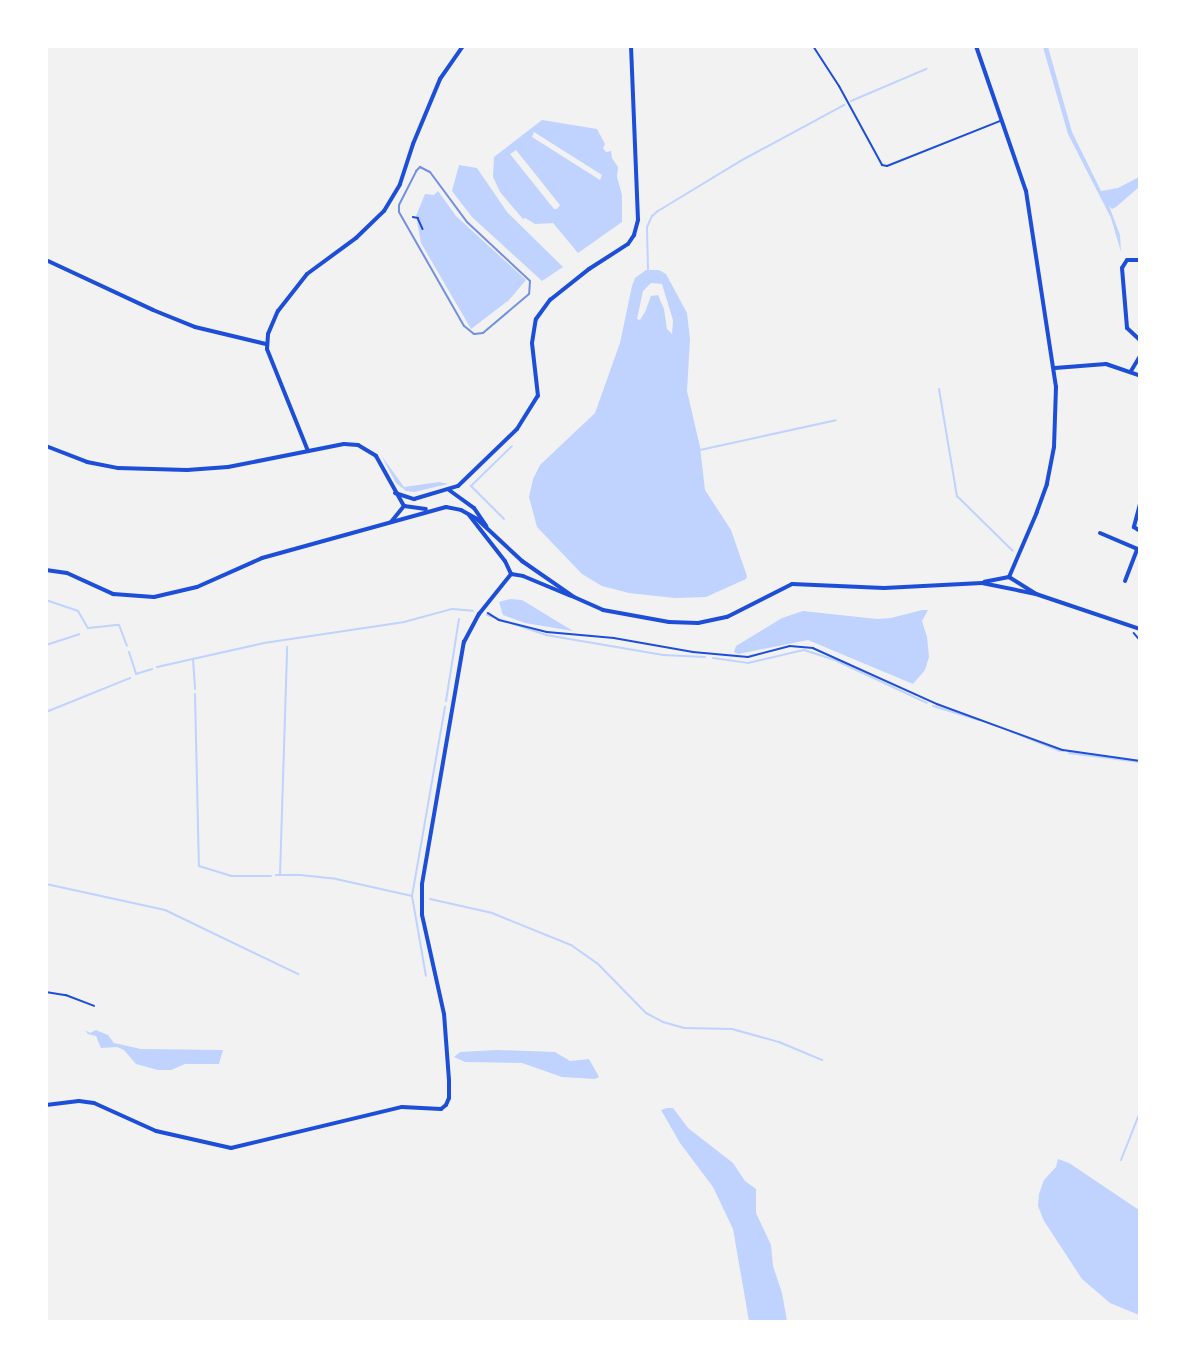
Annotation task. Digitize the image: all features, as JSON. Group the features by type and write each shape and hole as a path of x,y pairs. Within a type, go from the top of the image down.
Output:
{"street":[{"path":"308,451 266,344 278,311 291,292 315,267 356,238 384,211 400,184 413,144 440,79 463,46"},
{"path":"395,493 414,499 449,490 463,482 512,434 537,401 538,390 532,334 536,319 544,306 589,268 628,244 634,235 638,220 631,46"},
{"path":"976,46 1026,191 1033,229 1040,296 1055,369 1054,447 1047,484 1009,577"},
{"path":"46,260 195,327 266,344"},
{"path":"1140,260 1127,260 1122,265 1127,328 1140,340"},
{"path":"1131,371 1140,356"},
{"path":"1055,369 1106,364 1140,376"},
{"path":"46,446 97,464 187,470 228,466 351,444 364,447 376,456 404,506 430,510"},
{"path":"449,490 474,508 486,527"},
{"path":"1140,504 1134,527 1140,531"},
{"path":"390,523 404,506"},
{"path":"46,570 67,573 113,594 154,597 197,587 262,558 430,510 453,507 469,514 522,561 574,597"},
{"path":"469,514 505,561 511,574"},
{"path":"1100,533 1138,550 1125,581"},
{"path":"511,574 523,576 603,610 669,622 698,623 742,612 774,591 792,584 868,588 982,583 1009,577 1036,594"},
{"path":"46,1105 79,1101 94,1104 156,1131 231,1148 402,1107 441,1109 446,1105 449,1080 444,1014 421,899 464,642 482,610 511,574"},
{"path":"982,583 1036,594 1140,629"}],"lane":[{"path":"813,46 839,86 882,165 887,166 1002,120"}],"path":[{"path":"413,217 418,218 423,229"},
{"path":"482,610 499,620 547,632 614,639 693,652 748,657 790,646 813,648 937,704 1063,750 1140,761"},
{"path":"1140,636 1134,633 1140,640"},
{"path":"46,992 66,995 94,1006"}],"water":[{"path":"1043,47 1048,47 1072,132 1101,191 1118,188 1139,177 1139,187 1116,207 1112,209 1109,206 1120,235 1121,252 1111,218 1068,134"},
{"path":"542,120 597,129 605,144 603,148 606,152 611,151 612,158 618,167 617,177 622,195 622,222 578,253 553,223 535,224 523,219 500,192 493,177 494,157","holes":["534,132 602,175 600,180 532,137","516,150 560,205 557,209 554,209 510,154"]},
{"path":"459,165 477,168 507,212 563,267 542,281 472,217 452,191"},
{"path":"438,191 456,216 526,280 509,300 471,329 421,243 416,216 425,194 434,195"},
{"path":"646,270 659,270 666,274 687,313 690,339 687,391 700,447 705,490 731,530 747,576 746,579 706,597 675,598 629,593 602,586 582,574 537,527 529,497 533,479 540,465 595,413 620,343 635,278","holes":["651,283 662,284 673,320 672,334 667,329 664,309 658,295 651,296 645,312 640,320 637,319 643,291"]},
{"path":"381,455 404,487 439,482 448,484 414,492 406,491 396,483"},
{"path":"510,599 522,600 573,631 525,623 503,615 499,602"},
{"path":"928,610 922,621 927,637 929,657 925,670 913,684 808,640 738,654 734,652 736,646 782,618 803,611 877,619"},
{"path":"85,1030 90,1033 96,1030 108,1035 114,1043 141,1049 223,1050 219,1064 185,1064 171,1070 158,1070 136,1064 124,1050 117,1047 101,1048 96,1036 88,1034"},
{"path":"498,1050 555,1052 570,1061 589,1059 599,1077 595,1079 562,1077 522,1063 465,1062 454,1057 460,1052"},
{"path":"673,1108 688,1128 733,1163 745,1181 756,1189 756,1213 771,1245 773,1266 782,1293 787,1321 749,1321 733,1229 713,1187 680,1143 661,1110"},
{"path":"1058,1159 1069,1163 1139,1210 1139,1315 1110,1303 1082,1279 1044,1221 1038,1206 1039,1194 1044,1180 1056,1167"}],"waterway":[{"path":"851,101 926,69"},
{"path":"648,269 647,227 652,216 744,159 844,105"},
{"path":"939,389 957,496 1013,551"},
{"path":"700,450 836,420"},
{"path":"504,519 471,486 512,446"},
{"path":"46,600 78,611 88,628 119,625 127,646"},
{"path":"157,667 264,643 404,622 452,609 473,611"},
{"path":"487,615 546,635 663,655 705,657"},
{"path":"446,701 459,619"},
{"path":"46,645 79,634"},
{"path":"280,875 287,647"},
{"path":"713,658 748,663 804,650 837,661 927,703"},
{"path":"129,652 136,674 152,669"},
{"path":"193,659 195,689"},
{"path":"46,712 130,678"},
{"path":"195,694 199,866 231,876 271,876"},
{"path":"933,706 979,720"},
{"path":"276,875 336,879 412,896 445,707"},
{"path":"1010,731 1060,751"},
{"path":"1069,753 1140,762"},
{"path":"46,884 165,910 298,974"},
{"path":"412,896 426,976"},
{"path":"430,899 492,913 571,945 597,963 646,1013 663,1022 684,1028 732,1029 779,1042 822,1060"},
{"path":"1121,1160 1140,1112"}],"railway":[{"path":"420,167 430,172 467,222 530,281 529,294 483,333 474,334 464,326 399,212 399,205 420,167"}]}
